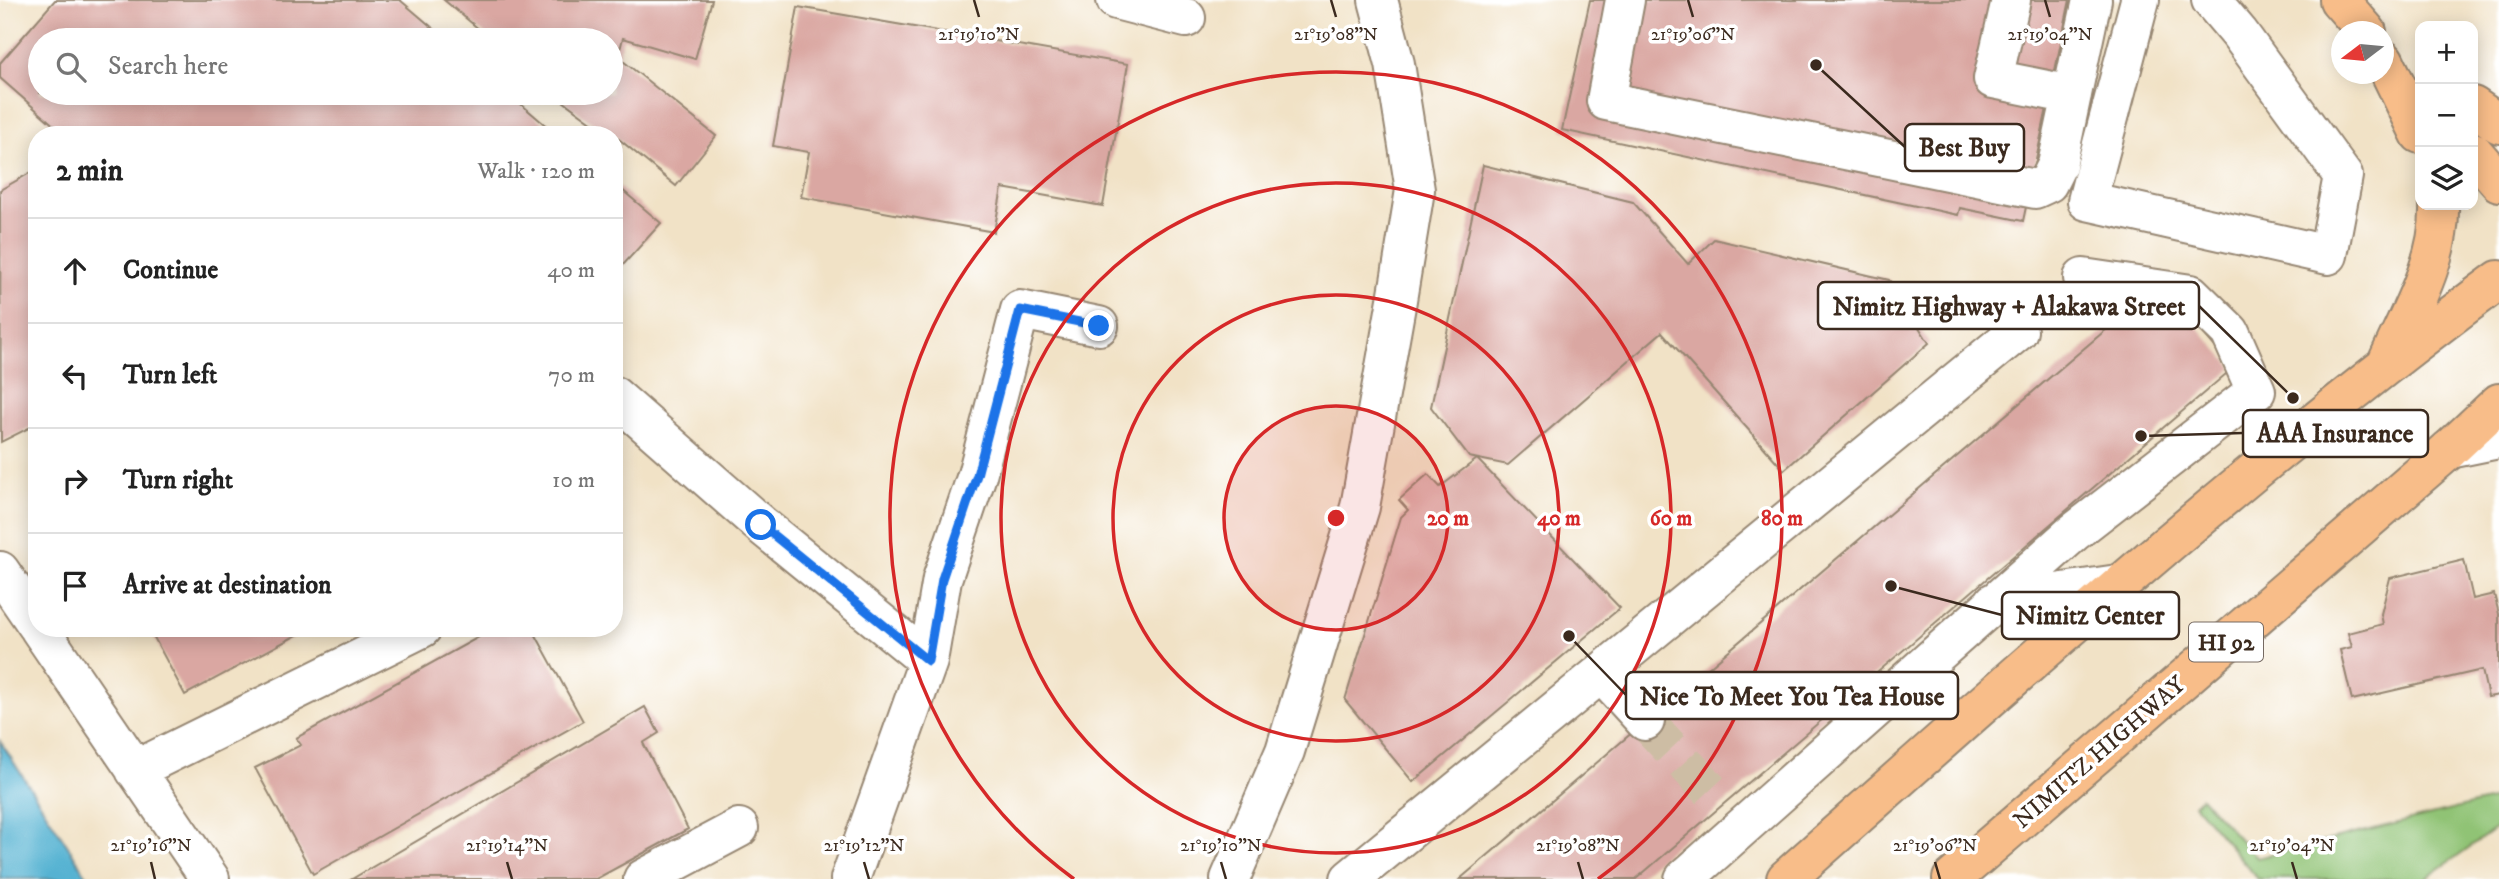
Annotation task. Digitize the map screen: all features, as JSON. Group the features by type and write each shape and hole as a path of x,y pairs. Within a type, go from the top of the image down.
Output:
{"main road":[{"path":"2339,0 2357,21"},
{"path":"2394,54 2415,68"},
{"path":"2394,60 2415,87"},
{"path":"2394,81 2415,124"},
{"path":"2478,109 2499,124"},
{"path":"2478,158 2499,182"},
{"path":"2387,363 2431,263 2440,226 2439,210"},
{"path":"1786,879 2118,584 2387,363 2499,280"},
{"name":"NIMITZ HIGHWAY","path":"1952,879 2450,449 2499,403"}],"street":[{"path":"1116,0 1186,18"},
{"path":"1230,879 1285,751 1360,507 1397,300 1415,190 1395,64 1378,0"},
{"path":"1625,0 1606,101 2035,190 2045,186 2054,176 2092,0"},
{"path":"2011,0 1993,79 2072,95"},
{"path":"2140,0 2087,201 2328,256 2343,176 2239,33 2211,0"},
{"path":"1684,879 1733,816 1994,602 2073,533 2256,391 2230,332 2191,293 2083,278"},
{"path":"850,879 928,661 942,579 977,475 1020,310 1099,326"},
{"path":"1350,879 2018,331"},
{"path":"623,404 761,525 928,661"},
{"path":"2450,449 2499,439"},
{"path":"0,571 28,612"},
{"path":"1994,602 2118,584"},
{"path":"45,637 210,879"},
{"path":"135,770 404,637"},
{"path":"1601,673 1645,721"},
{"path":"643,879 739,828"}],"green space":[{"path":"2201,797 2257,858 2499,798 2499,826 2425,879 2258,879 2194,804"}],"water":[{"path":"0,741 89,879 0,879"}],"building":[{"path":"55,0 400,0 433,28 31,28"},
{"path":"444,0 712,0 695,59 623,38 623,28 478,28"},
{"path":"1590,0 2070,0 2023,221 1960,208 1958,215 1562,130"},
{"path":"798,7 1128,64 1103,206 1002,188 994,232 801,197 809,152 773,146"},
{"path":"28,31 28,103 0,78 0,63"},
{"path":"623,61 716,136 676,186 623,142 623,126 597,126 568,105 623,105"},
{"path":"31,105 522,105 546,126 55,126"},
{"path":"1483,165 1633,202 1688,264 1714,239 1889,280 1929,343 1784,470 1662,332 1508,465 1469,457 1431,407"},
{"path":"28,174 28,428 1,442 0,190"},
{"path":"623,191 661,223 623,265"},
{"path":"2135,305 2186,313 2233,368 1636,879 1460,879"},
{"path":"1477,459 1620,608 1413,782 1345,700 1401,517 1408,510 1399,500 1428,474 1440,487"},
{"path":"2464,560 2473,599 2494,594 2499,614 2499,695 2488,697 2482,670 2352,700 2340,650 2352,647 2348,633 2383,624 2381,614 2390,578"},
{"path":"154,637 293,637 185,695"},
{"path":"479,637 537,637 583,721 313,874 255,768 301,745 296,738"},
{"path":"645,707 659,733 643,743 688,829 596,879 352,879"}],"tunnel":[{"path":"1645,721 1723,804"}],"place":[{"name":"Best Buy","path":"1816,65"},
{"name":"Nimitz Highway + Alakawa Street","path":"2293,398"},
{"name":"AAA Insurance","path":"2141,436"},
{"name":"Nimitz Center","path":"1891,586"},
{"name":"Nice To Meet You Tea House","path":"1569,636"}],"route":[{"path":"761,525 928,661 942,579 977,475 1020,310 1099,326"}]}
